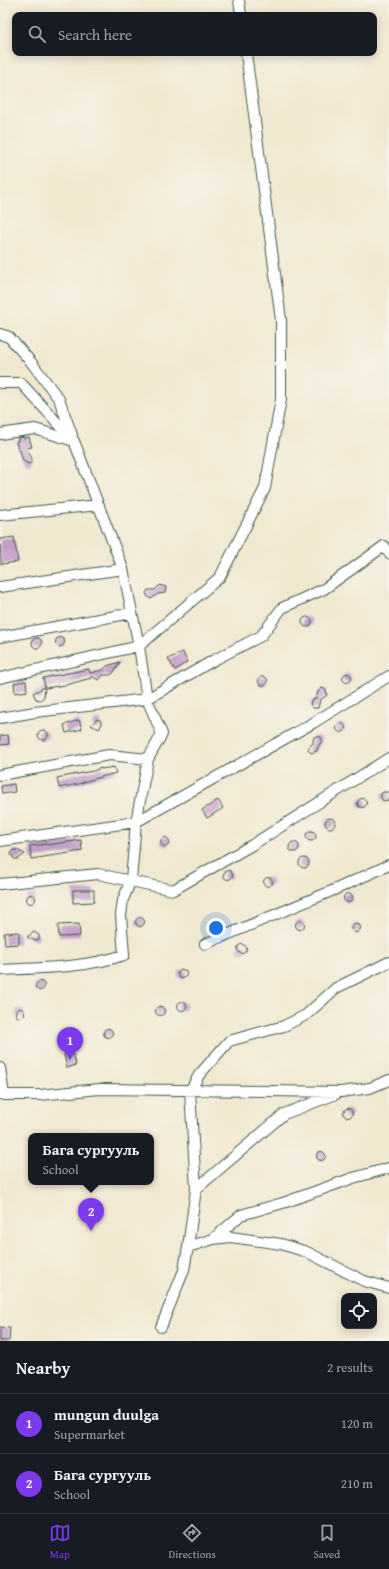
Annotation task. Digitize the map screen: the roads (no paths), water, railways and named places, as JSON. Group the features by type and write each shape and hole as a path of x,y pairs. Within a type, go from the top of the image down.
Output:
{"street":[{"path":"239,0 241,12"},
{"path":"0,678 139,646 220,577 265,488 282,400 282,320 246,56"},
{"path":"0,334 9,337 14,342 59,399 123,569 139,646 147,699 162,734 148,760 136,822 131,880 123,900 121,915 124,955 107,960 46,968 0,970"},
{"path":"0,383 21,383 74,441"},
{"path":"0,434 35,429 74,441"},
{"path":"0,516 99,505"},
{"path":"0,718 35,712 147,699 214,660 262,636 282,608 324,589 387,548"},
{"path":"0,588 123,569"},
{"path":"0,637 132,613"},
{"path":"0,841 136,822 313,723 389,676"},
{"path":"0,775 108,755 148,760"},
{"path":"0,884 98,874 173,890 252,845 389,758"},
{"path":"205,944 334,890 389,865"},
{"path":"161,1327 184,1270 196,1189 190,1091 209,1063 229,1041 284,1026 306,1015 336,988 389,962"},
{"path":"0,1068 2,1095 40,1095 98,1089 340,1092 370,1088 389,1080"},
{"path":"196,1189 284,1114 340,1092"},
{"path":"213,1239 241,1215 286,1202 353,1178 389,1168"},
{"path":"188,1247 213,1239 231,1237 281,1244 307,1252 364,1281 389,1288"}],"place":[{"name":"mungun duulga","path":"70,1060"},
{"name":"Бага сургууль","path":"91,1231"}]}
